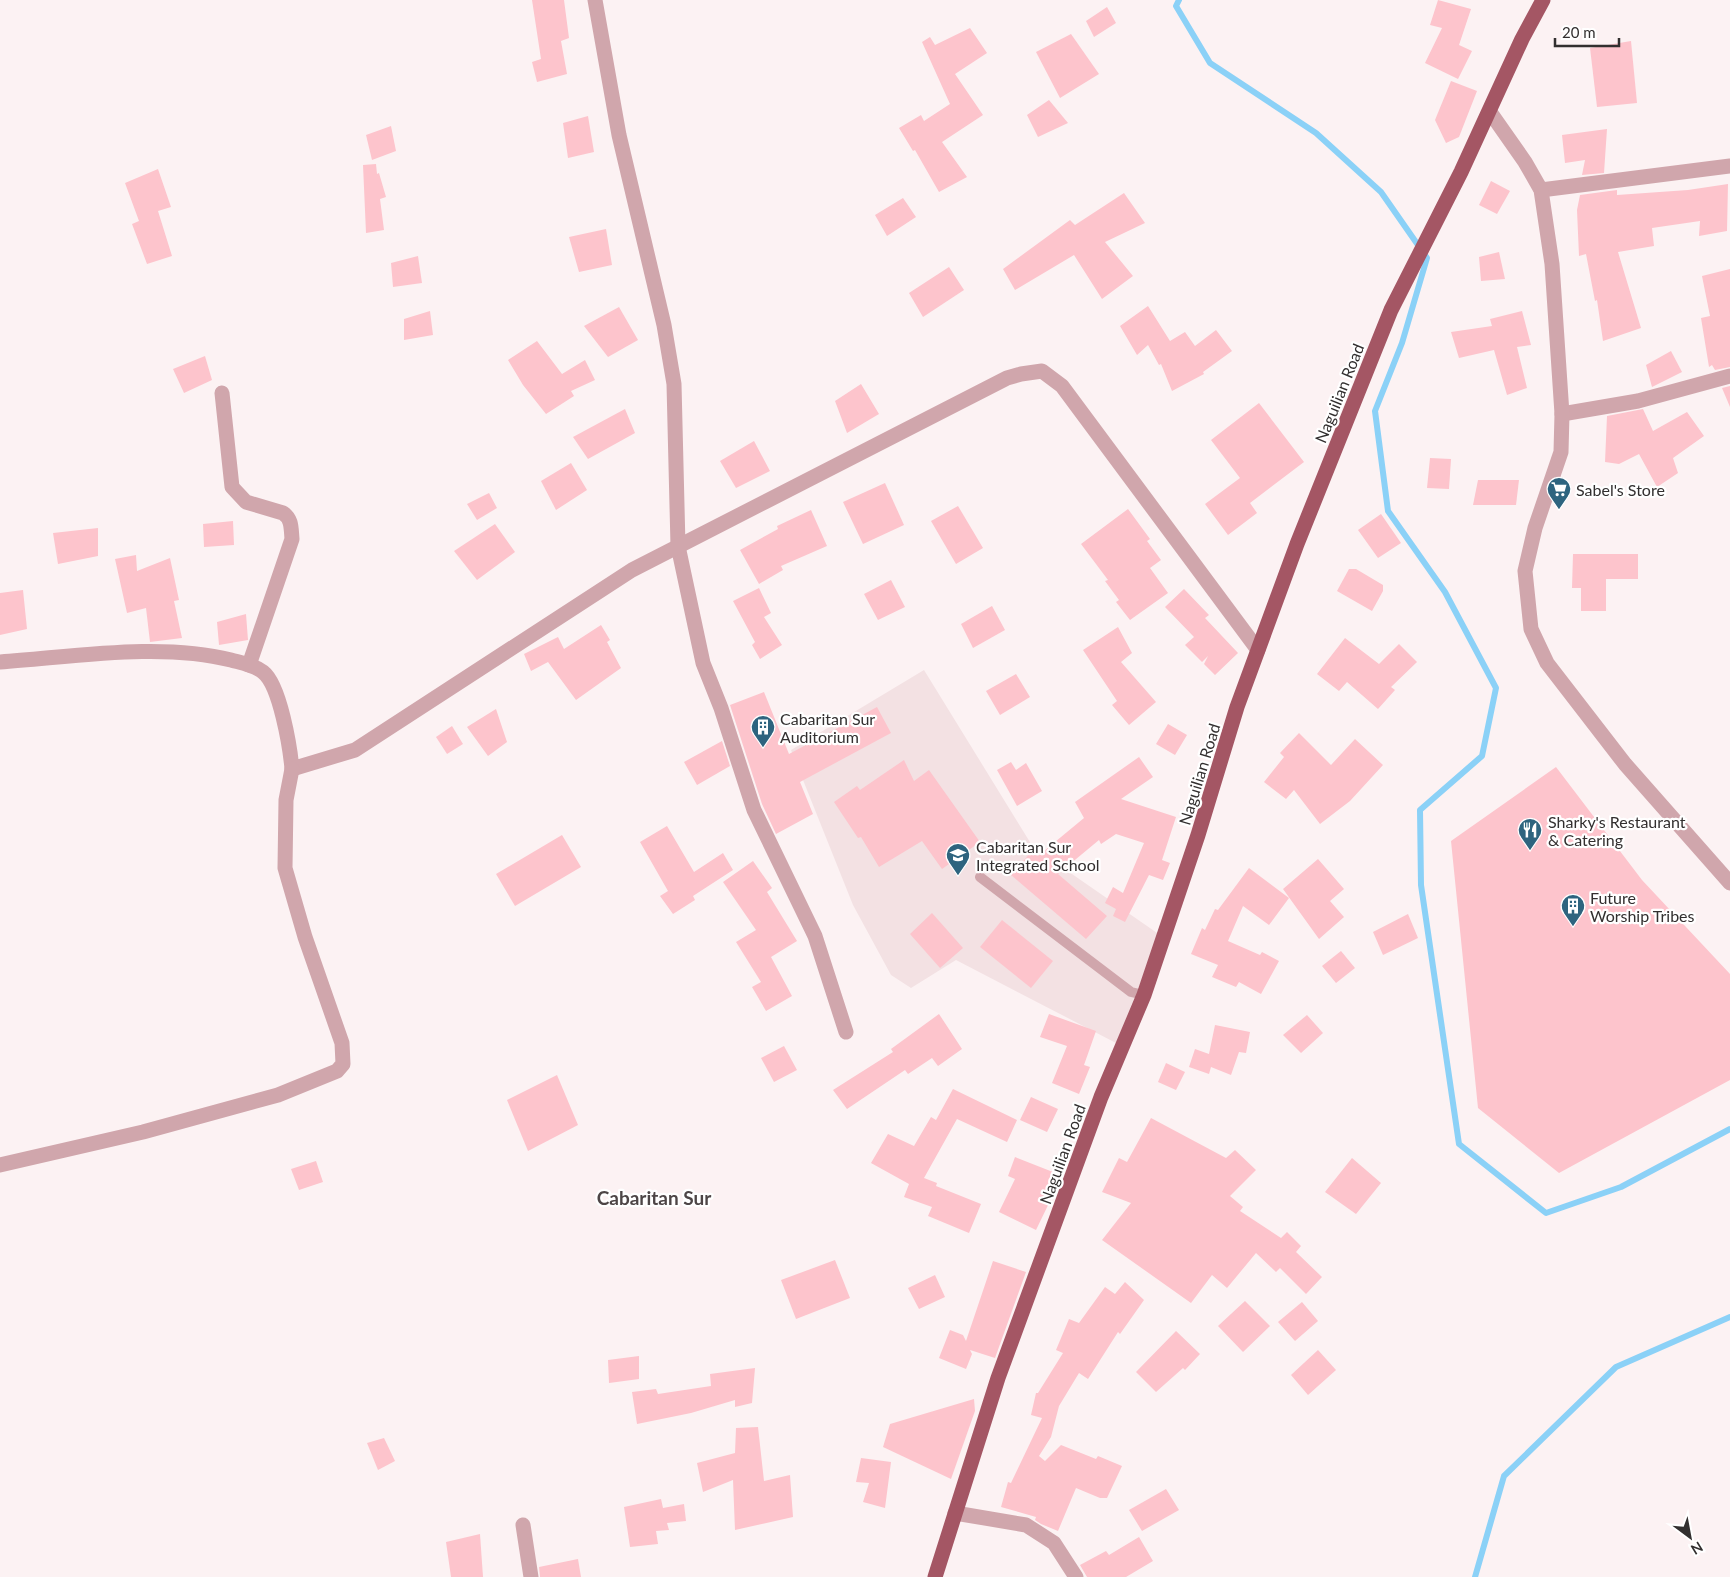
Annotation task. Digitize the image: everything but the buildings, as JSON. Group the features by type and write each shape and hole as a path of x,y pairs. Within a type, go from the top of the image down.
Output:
{"highway":[{"name":"Naguilian Road","path":"935,1577 998,1378 1101,1097 1144,996 1258,650 1297,544 1391,310 1461,172 1522,39 1543,0"}],"street":[{"path":"595,0 619,136 664,325 674,384 678,546 703,663 721,708 754,810 815,936 846,1032"},
{"path":"1490,112 1525,162 1541,190 1552,264 1562,414 1561,452 1535,528 1525,571 1531,629 1547,663 1625,764 1730,883"},
{"path":"1541,190 1730,166"},
{"path":"292,769 355,750 586,598 632,570 1007,378 1042,371 1067,394 1258,650"},
{"path":"1562,414 1638,401 1730,376"},
{"path":"222,393 232,487 246,502 288,516 291,525 292,539 249,665"},
{"path":"0,662 161,651 209,655 249,665 264,672 273,686 290,743 292,769 286,800 285,868 305,938 342,1043 343,1064 337,1071 278,1095 143,1132 0,1165"},
{"path":"955,1513 1026,1525 1054,1543 1076,1577"},
{"path":"523,1525 531,1577"}],"lane":[{"path":"980,876 1131,992 1144,996"}],"shaded area":[{"name":"Cabaritan Sur Integrated School","path":"924,670 1033,847 1160,935 1116,1043 956,960 911,988 891,975 853,905 791,750"}],"waterway":[{"path":"1179,0 1176,6 1210,63 1316,133 1381,192 1427,258 1402,343 1375,411 1388,511 1445,592 1496,688 1482,756 1420,810 1421,885 1459,1144 1546,1213 1621,1187 1730,1129"},
{"path":"1475,1577 1504,1476 1616,1367 1730,1317"}],"place":[{"name":"Sabel's Store","path":"1559,510"},
{"name":"Cabaritan Sur Auditorium","path":"763,748"},
{"name":"Sharky's Restaurant & Catering","path":"1530,851"},
{"name":"Cabaritan Sur Integrated School","path":"958,876"},
{"name":"Future Worship Tribes","path":"1573,927"}],"district":[{"name":"Cabaritan Sur","path":"654,1197"}]}
